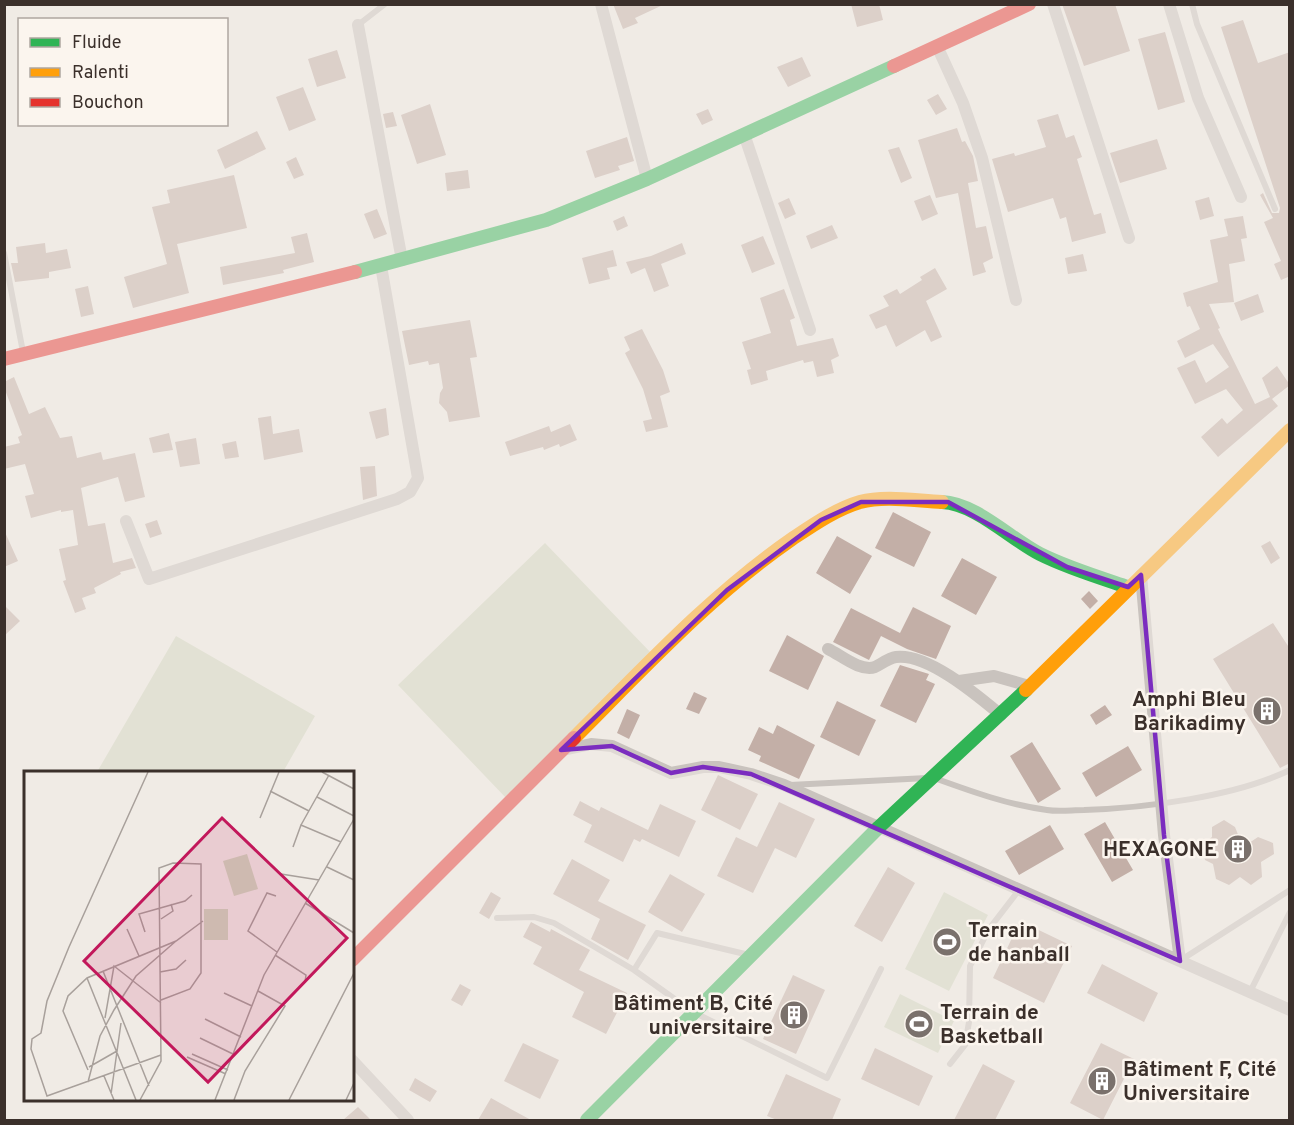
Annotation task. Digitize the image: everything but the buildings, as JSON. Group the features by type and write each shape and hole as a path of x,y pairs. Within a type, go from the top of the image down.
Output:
{"street":[{"path":"601,4 647,179"},
{"path":"4,359 381,266 546,220 647,179 1029,4"},
{"path":"1053,4 1129,238"},
{"path":"1169,4 1198,98 1241,197"},
{"path":"358,25 402,260"},
{"path":"937,46 963,103 982,158 1016,300"},
{"path":"744,134 810,330"},
{"path":"126,521 149,579 304,531 397,499 410,492 418,478 381,266"},
{"path":"587,1120 879,827 1001,715 1290,429"},
{"path":"354,958 561,750 727,590 777,550 821,520 861,502 901,500 948,502 993,523 1036,553 1067,567 1128,587"},
{"path":"1141,575 1161,804 1180,961"},
{"path":"828,649 861,667 872,668 896,657 913,660 959,681 1001,715"},
{"path":"959,681 994,676 1029,686"},
{"path":"561,750 591,744 612,746 671,773 703,767 719,767 784,785 1290,1010"},
{"path":"354,1062 408,1120"}],"lane":[{"path":"358,25 385,4"},
{"path":"1192,4 1197,24 1275,208"},
{"path":"4,253 23,355"},
{"path":"784,785 934,778 987,798 1049,811 1128,809 1161,804 1273,778 1290,770"},
{"path":"950,1064 965,1045 970,966 989,929 1019,889"},
{"path":"1180,961 1290,890"},
{"path":"1250,992 1290,912"},
{"path":"497,918 534,917 554,923 634,970 693,1012 827,1078 880,969"},
{"path":"634,970 657,933 749,955"}],"highlighted area":[{"path":"861,502 948,502 1067,567 1128,587 1141,575 1164,835 1180,961 751,774 703,767 671,773 612,746 561,750 727,590 821,520"}],"green space":[{"path":"545,543 654,656 506,798 398,685"},
{"path":"176,636 315,716 284,771 98,771"},
{"name":"Terrain de hanball","path":"944,892 988,915 949,991 905,969"},
{"name":"Terrain de Basketball","path":"900,994 954,1021 938,1053 884,1027"}],"traffic: fast":[{"path":"355,272 546,220 647,179 894,66"},
{"path":"942,502 955,504 980,515 1040,554 1128,587"},
{"path":"587,1120 879,827 1026,690"}],"traffic: slow":[{"path":"1026,690 1290,430"},
{"path":"574,738 706,608 762,561 808,528 842,509 870,500 942,502"}],"traffic: jam":[{"path":"894,66 1029,4"},
{"path":"4,359 355,272"},
{"path":"354,958 574,738"}],"place":[{"name":"Amphi Bleu Barikadimy","path":"1267,711"},
{"name":"HEXAGONE","path":"1238,849"},
{"name":"Terrain de hanball","path":"947,942"},
{"name":"Bâtiment B, Cité universitaire","path":"794,1015"},
{"name":"Terrain de Basketball","path":"919,1024"},
{"name":"Bâtiment F, Cité Universitaire","path":"1102,1081"}]}
